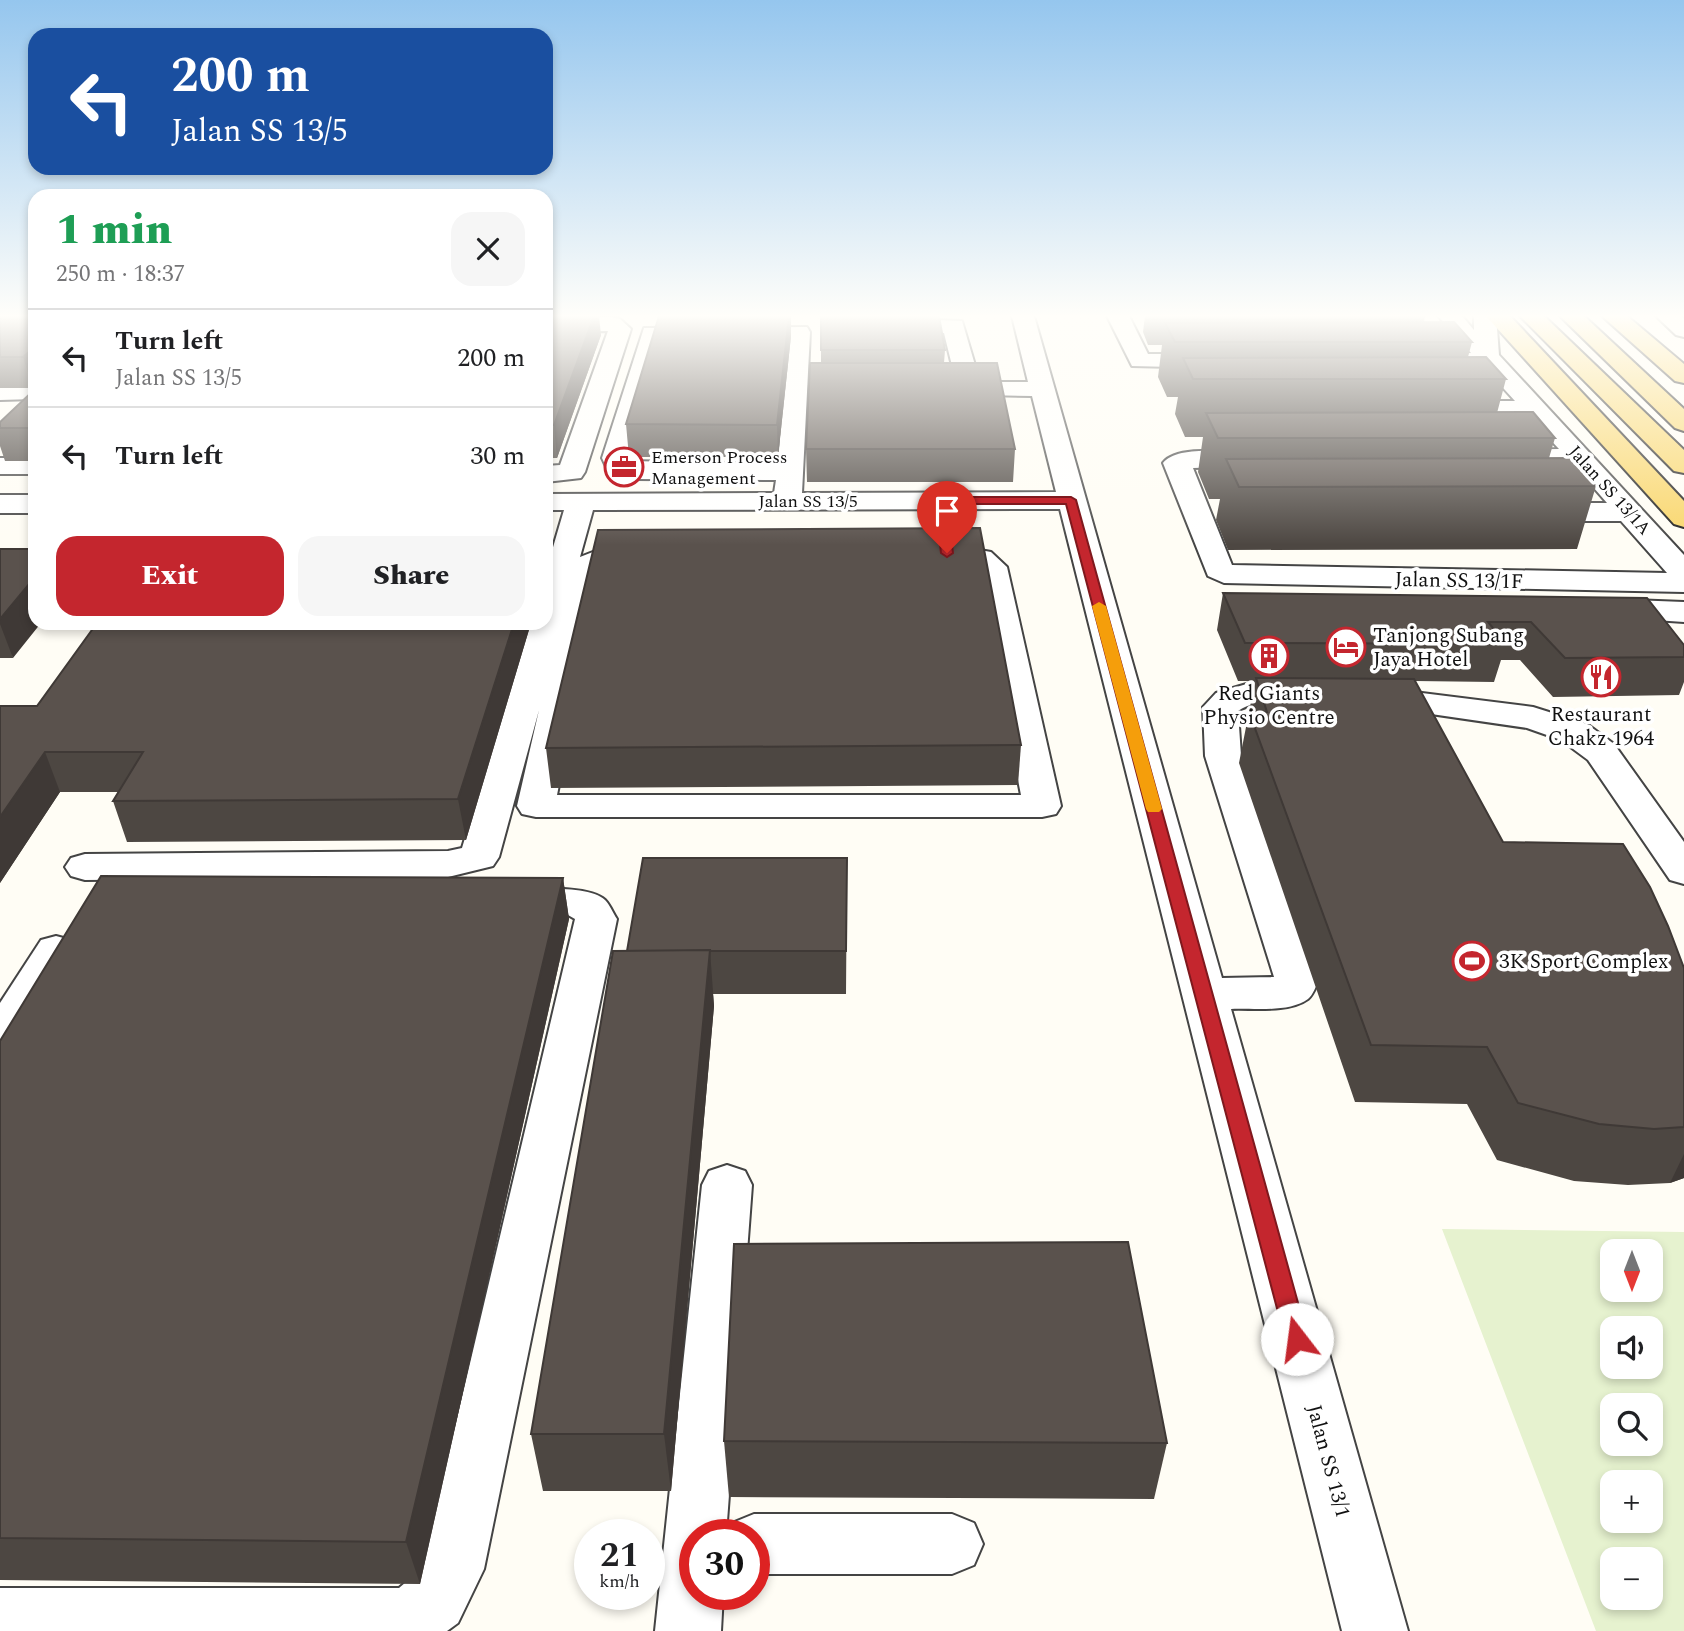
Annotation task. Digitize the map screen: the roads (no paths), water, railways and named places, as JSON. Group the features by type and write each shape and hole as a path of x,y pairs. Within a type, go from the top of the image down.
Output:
{"main road":[{"path":"1567,392 1684,518"},
{"path":"1610,392 1684,465"},
{"path":"1651,392 1684,424"}],"street":[{"path":"553,473 571,472 598,392"},
{"path":"635,392 615,458 619,467 636,471 790,472"},
{"path":"787,501 797,392"},
{"name":"Jalan SS 13/1","path":"1043,392 1375,1631"},
{"name":"Jalan SS 13/1A","path":"1519,392 1581,457 1684,574"},
{"path":"0,393 28,393"},
{"path":"1427,410 1536,409"},
{"path":"1471,458 1581,457"},
{"name":"Jalan SS 13/1F","path":"1279,460 1183,460 1177,463 1210,512 1219,570 1233,576 1684,583"},
{"path":"0,466 28,466"},
{"name":"Jalan SS 13/5","path":"553,502 1071,500"},
{"path":"940,501 947,553"},
{"path":"553,563 558,543 581,502"},
{"path":"0,504 28,504"},
{"path":"1517,512 1629,512"},
{"path":"947,553 980,558 992,567 1042,806 536,806 587,565 592,560 603,557 947,553"},
{"path":"1453,608 1684,612"},
{"path":"1639,610 1661,638"},
{"path":"88,894 448,864 479,857 536,630"},
{"path":"1204,994 1283,992 1293,988 1297,980 1223,757 1220,706 1229,698 1248,693 1302,691 1398,699 1533,718 1574,732 1601,752 1684,871"},
{"path":"88,894 265,902"},
{"path":"0,1040 88,894"},
{"path":"0,1620 408,1626 435,1600 453,1569 596,919 589,908 570,902 473,902"},
{"path":"697,1519 727,1185"},
{"path":"770,1544 951,1544"},
{"path":"688,1631 689,1610"}],"place":[{"name":"Emerson Process Management","path":"624,467"},
{"name":"Tanjong Subang Jaya Hotel","path":"1346,647"},
{"name":"Red Giants Physio Centre","path":"1269,656"},
{"name":"Restaurant Chakz 1964","path":"1601,677"},
{"name":"3K Sport Complex","path":"1472,961"}]}
